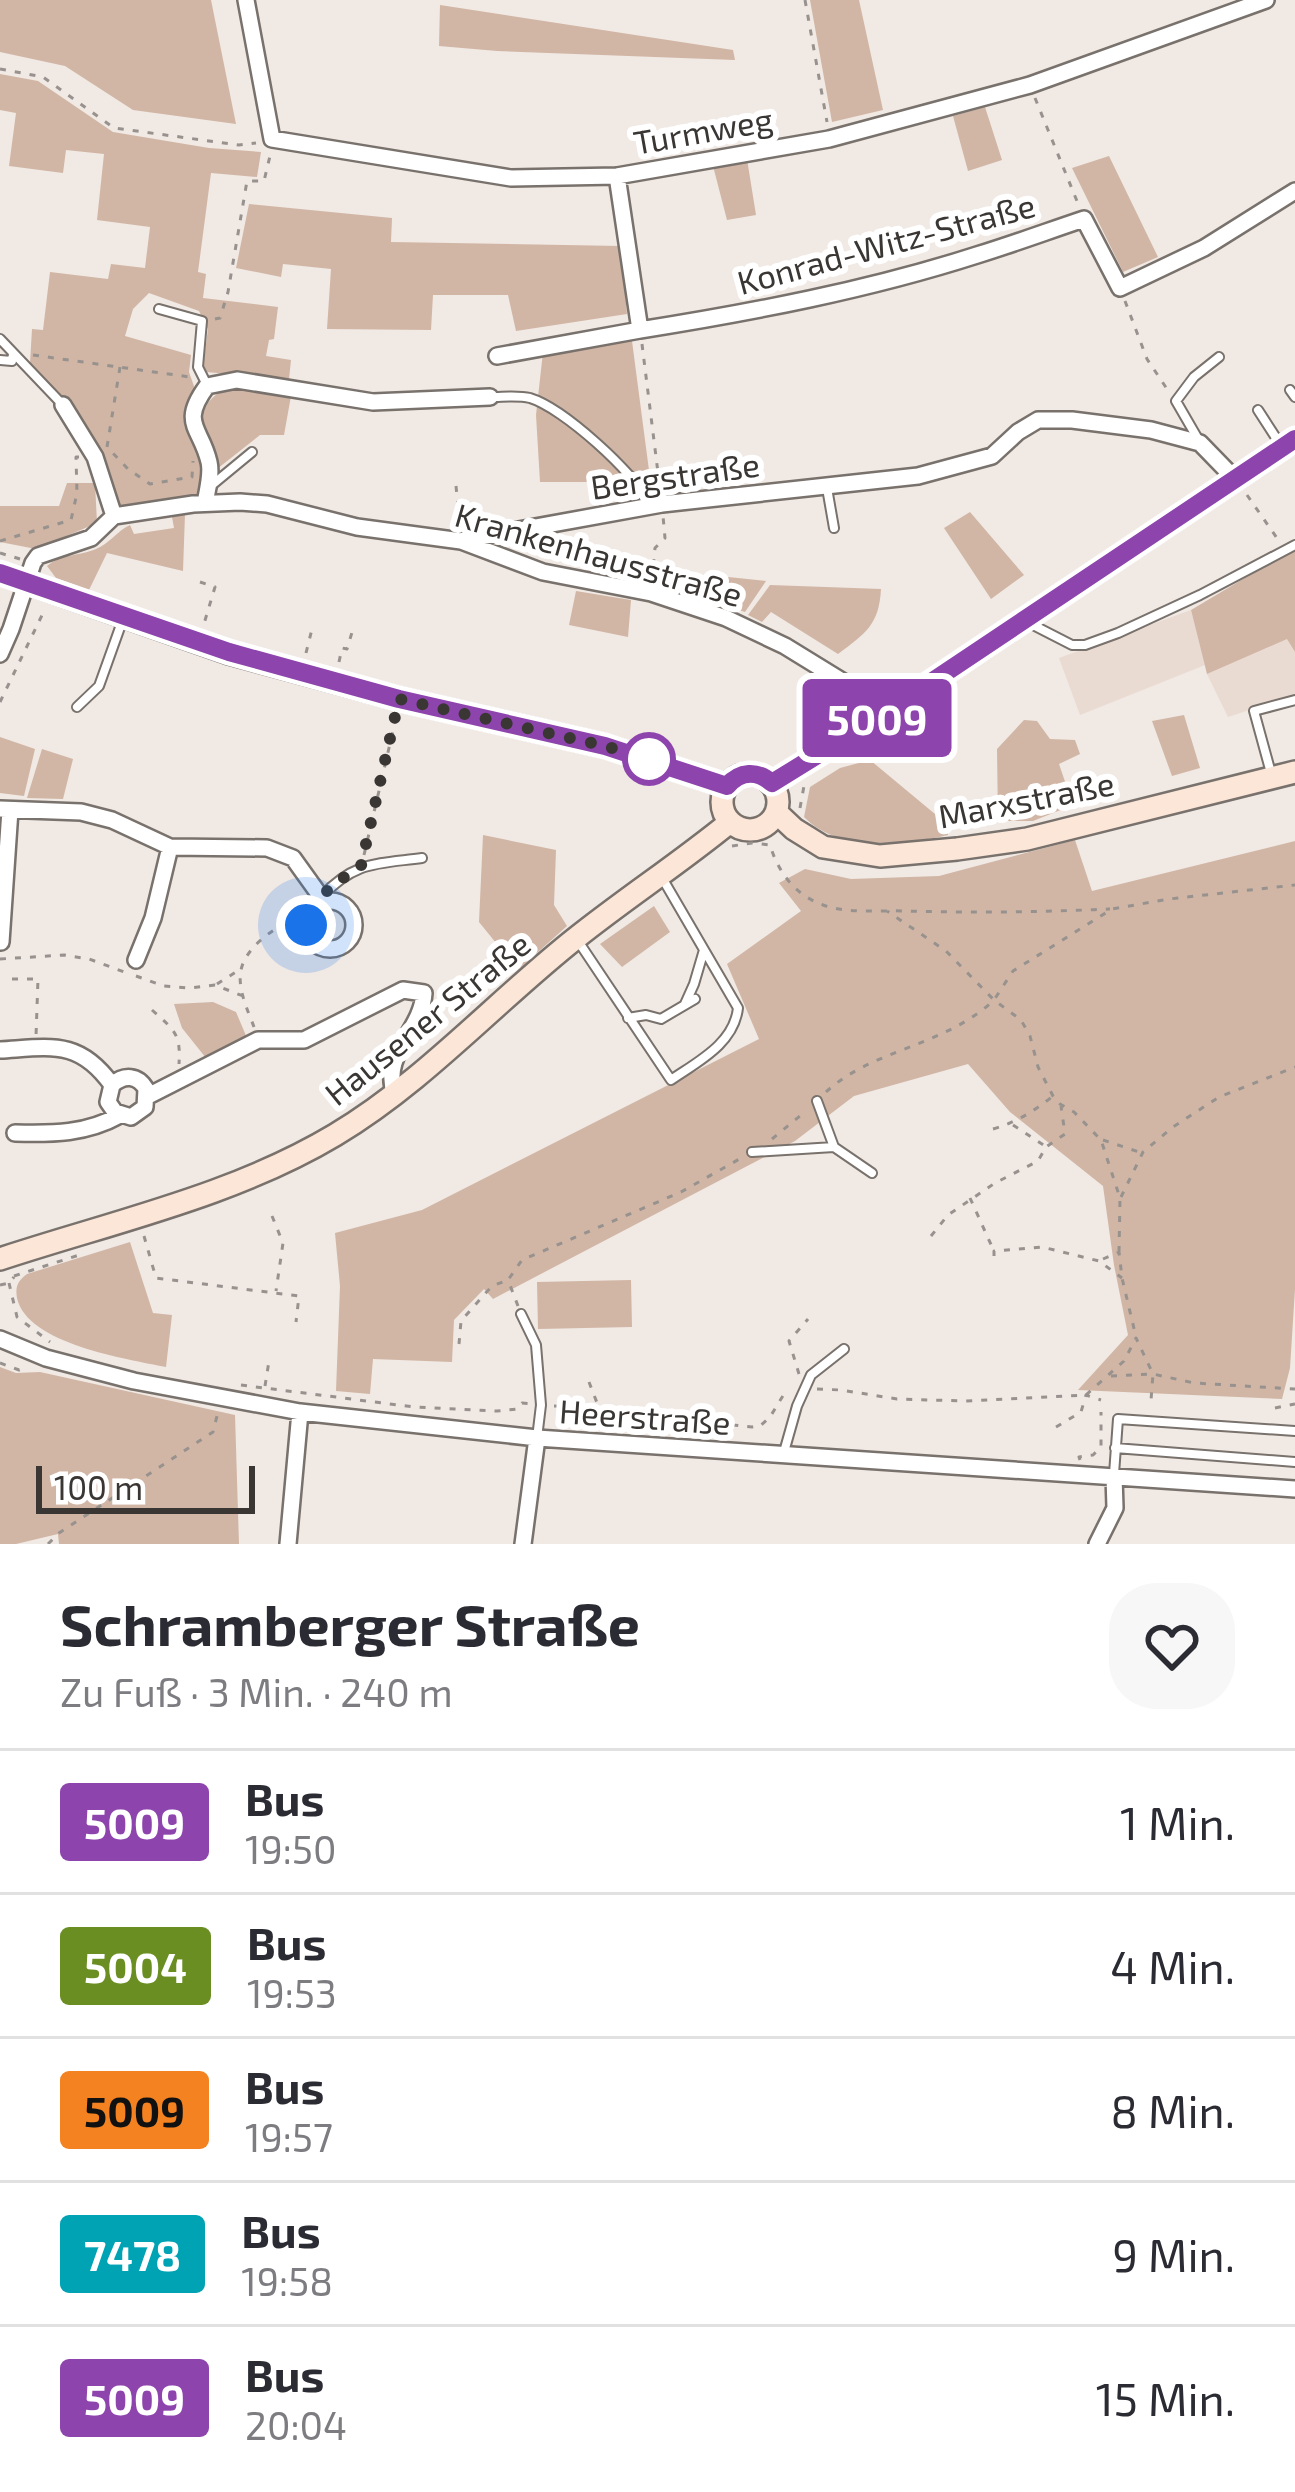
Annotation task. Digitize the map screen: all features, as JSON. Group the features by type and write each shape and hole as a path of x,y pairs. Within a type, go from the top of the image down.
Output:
{"main road":[{"path":"772,783 879,717 1288,443"},
{"path":"0,573 30,573 56,592 198,642 399,699 605,746 727,786"},
{"name":"Marxstraße","path":"777,813 823,847 880,856 1027,839 1295,772"},
{"path":"749,773 772,783 779,797 773,820 760,829 744,830 730,822 722,805 733,779 749,773"},
{"name":"Hausener Straße","path":"7,1268 254,1175 334,1136 395,1095 575,938 730,822"}],"street":[{"path":"246,0 272,140"},
{"name":"Turmweg","path":"272,140 511,178 617,176 830,139 1030,85 1266,0"},
{"path":"617,176 640,330"},
{"path":"1120,288 1204,248 1295,191"},
{"name":"Konrad-Witz-Straße","path":"497,356 746,313 974,256 1084,219 1120,288"},
{"path":"206,496 211,465 194,417 196,401 207,386 237,380 374,402 490,397"},
{"path":"63,405 95,457 114,516"},
{"name":"Bergstraße","path":"461,541 656,505 918,476 992,456 1038,420 1151,430 1200,443"},
{"path":"1200,443 1235,479"},
{"name":"Krankenhausstraße","path":"30,573 38,556 92,538 114,516 206,496 267,504 357,527 461,541 543,572 651,593 726,618 785,646 850,686 879,717"},
{"path":"0,654 30,573"},
{"path":"2,942 5,810 81,812 112,820 170,847 267,848 292,858 321,899 350,910 354,926 349,940 337,948 316,944 307,932 307,918 321,899"},
{"path":"136,960 153,918 170,847"},
{"path":"148,1096 258,1040 304,1040 403,990 424,993 419,1018 396,1054 391,1083 395,1095"},
{"path":"0,1050 76,1050 98,1065 112,1084"},
{"path":"15,1133 57,1134 98,1127 120,1115 137,1115 148,1096 143,1083 130,1077 112,1084 109,1102 120,1115"},
{"name":"Heerstraße","path":"0,1339 134,1381 222,1390 300,1412 537,1438 1295,1489"},
{"path":"288,1544 300,1412"},
{"path":"523,1544 537,1438"},
{"path":"1097,1544 1115,1508 1114,1476"}],"lane":[{"path":"159,308 202,321 198,368 207,386"},
{"path":"0,339 63,405"},
{"path":"0,360 12,361 13,352"},
{"path":"1200,443 1176,401 1194,377 1219,357"},
{"path":"490,397 531,399 574,424 656,505"},
{"path":"1258,410 1288,443"},
{"path":"206,496 253,452"},
{"path":"827,487 834,528"},
{"path":"1023,620 1054,639 1085,645 1118,634 1291,548"},
{"path":"77,706 99,686 124,616"},
{"path":"1273,778 1254,711 1295,700"},
{"path":"321,899 361,866 422,858"},
{"path":"575,938 670,1081 711,1052 729,1035 738,1008 661,875"},
{"path":"685,1005 704,950"},
{"path":"628,1018 661,1018 695,999"},
{"path":"818,1101 833,1148"},
{"path":"752,1152 833,1148 872,1173"},
{"path":"521,1314 536,1346 542,1405 537,1438"},
{"path":"783,1455 811,1375 844,1349"},
{"path":"1114,1476 1118,1419 1295,1431"},
{"path":"1115,1448 1295,1462"}],"path":[{"path":"805,0 830,139"},
{"path":"0,69 43,77 115,128 239,145 272,140 264,182 247,182 220,319 202,321"},
{"path":"1030,85 1084,219"},
{"path":"1120,288 1147,359 1176,401"},
{"path":"640,330 656,505 665,538 655,548 654,568"},
{"path":"13,352 196,377 207,386"},
{"path":"119,367 107,447 150,484 192,477 194,456"},
{"path":"0,541 71,520 77,493 76,457 95,457"},
{"path":"1235,479 1291,548"},
{"path":"456,486 461,541"},
{"path":"0,553 30,573"},
{"path":"198,642 215,587 200,581"},
{"path":"0,702 56,592"},
{"path":"308,646 314,625"},
{"path":"334,681 342,648 347,650 353,629"},
{"path":"361,866 399,699"},
{"path":"727,846 770,844 782,874 799,892 822,904 854,911 993,914 1112,909 1295,885"},
{"path":"460,1344 461,1322 492,1286 508,1280 522,1260 681,1192 752,1152 785,1131 845,1075 944,1035 980,1013 1013,971 1112,909"},
{"path":"887,910 946,951 1021,1020 1053,1096 1101,1140 1120,1198 1121,1279 1136,1338 1154,1374 1151,1400"},
{"path":"0,959 64,955 164,986 215,985 241,969 269,933 294,918 307,918"},
{"path":"241,969 243,995 258,1040"},
{"path":"12,979 38,979 35,1048"},
{"path":"215,985 243,995"},
{"path":"152,1010 179,1039 179,1078"},
{"path":"1120,1198 1143,1152 1173,1127 1219,1097 1295,1067"},
{"path":"993,1129 1031,1114 1053,1096"},
{"path":"931,1236 970,1198 1024,1171 1065,1134 1060,1104"},
{"path":"1011,1124 1046,1148"},
{"path":"1101,1140 1143,1152"},
{"path":"970,1198 994,1253 1042,1247 1099,1261 1121,1279"},
{"path":"272,1216 283,1243 276,1293"},
{"path":"143,1233 156,1277 299,1296 296,1322"},
{"path":"1099,1261 1119,1252"},
{"path":"7,1268 17,1317 52,1343"},
{"path":"508,1280 521,1314"},
{"path":"0,1285 9,1282"},
{"path":"806,1389 789,1341 808,1319"},
{"path":"1056,1427 1081,1412 1087,1395 1124,1361 1136,1338"},
{"path":"265,1388 269,1361"},
{"path":"1109,1376 1131,1372 1194,1383 1295,1389"},
{"path":"589,1382 600,1409"},
{"path":"48,1544 213,1432 222,1390 265,1388 497,1412 522,1403 658,1410 752,1427 770,1417 784,1394 806,1389 898,1399 1087,1395 1101,1400"},
{"path":"1275,1408 1295,1404"},
{"path":"1081,1474 1079,1457 1101,1448 1101,1412"}],"shaded area":[{"path":"0,0 211,0 236,124 133,110 65,66 0,52"},
{"path":"810,0 859,0 883,110 832,122"},
{"path":"440,5 733,50 735,60 439,46"},
{"path":"0,74 38,81 113,132 261,152 257,177 211,173 198,272 206,274 203,298 278,307 274,339 269,340 266,356 291,360 289,379 206,372 208,329 199,311 149,293 133,309 125,336 191,355 189,372 196,392 184,415 202,453 200,498 116,512 98,452 78,413 30,363 32,329 43,330 50,272 108,279 111,264 145,268 150,227 97,220 104,154 66,150 63,173 9,166 16,113 0,110"},
{"path":"985,107 1002,160 968,171 953,116"},
{"path":"1109,156 1158,257 1123,272 1072,168"},
{"path":"747,159 756,215 727,220 713,166"},
{"path":"249,204 392,218 391,242 621,246 627,314 516,331 508,295 433,295 431,330 327,329 331,269 283,264 281,277 236,268"},
{"path":"632,341 650,478 540,482 536,415 543,352"},
{"path":"229,387 291,396 284,435 260,435 217,469 204,413 208,403"},
{"path":"67,483 95,483 97,523 36,549 0,542 0,506 59,506"},
{"path":"970,512 1024,575 991,599 944,528"},
{"path":"185,514 183,571 107,553 89,590 56,578 47,566 101,547 130,525 134,534 174,528 172,517"},
{"path":"1295,548 1295,652 1287,639 1207,674 1191,610"},
{"path":"709,575 766,581 745,612 702,598"},
{"path":"770,585 881,589 869,627 838,654 771,612 762,622 748,615"},
{"path":"576,591 631,600 628,637 569,625"},
{"path":"1191,610 1205,665 1080,715 1059,658"},
{"path":"1287,638 1295,652 1295,695 1228,717 1207,674"},
{"path":"1184,715 1200,768 1172,776 1152,721"},
{"path":"1024,720 1037,721 1050,739 1075,740 1080,754 1059,764 1073,805 1033,821 998,821 997,749"},
{"path":"0,737 35,749 24,796 0,793"},
{"path":"42,749 73,759 63,799 27,798"},
{"path":"870,760 947,824 948,835 892,843 853,841 818,829 804,817 810,787 840,768"},
{"path":"483,835 556,850 554,905 567,926 518,970 479,922"},
{"path":"1075,840 1092,891 1295,841 1295,1289 1290,1368 1282,1399 1078,1390 1128,1335 1103,1186 1010,1112 968,1064 854,1096 795,1141 493,1299 484,1289 454,1320 452,1362 373,1359 370,1394 336,1391 340,1286 335,1233 422,1210 759,1039 727,964 801,911 779,883 805,869 851,879 939,876"},
{"path":"654,906 670,932 622,967 600,944"},
{"path":"213,1002 236,1012 247,1038 210,1063 182,1028 174,1004"},
{"path":"130,1242 153,1313 172,1315 166,1367 58,1338 25,1314 17,1298 18,1284 27,1274"},
{"path":"631,1280 632,1327 538,1329 537,1282"},
{"path":"0,1367 235,1415 239,1544 59,1544 58,1534 0,1544"}],"bus line":[{"name":"5009","path":"0,573 229,652 399,699 605,746 727,786 749,773 772,783 879,717 1295,439"}],"route":[{"path":"306,925 321,897 361,866 399,699 649,759"}]}
